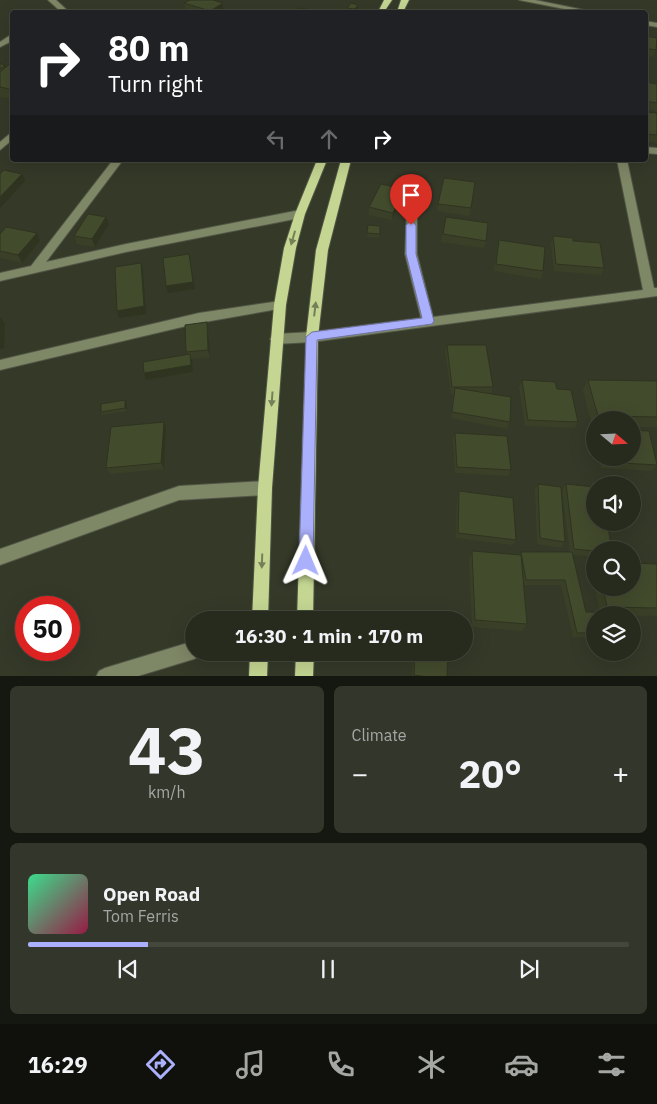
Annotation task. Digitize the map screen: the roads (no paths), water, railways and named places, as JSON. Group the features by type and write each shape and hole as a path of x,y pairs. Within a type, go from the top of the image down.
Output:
{"main road":[{"path":"260,611 265,488 280,305 290,248 300,214 321,162"},
{"path":"305,611 312,337 322,250 345,162"},
{"path":"258,676 259,661"},
{"path":"304,661 304,676"}],"street":[{"path":"52,0 63,10"},
{"path":"523,0 579,10"},
{"path":"0,147 10,137"},
{"path":"35,269 116,162"},
{"path":"276,339 312,337 653,291 622,162"},
{"path":"412,210 411,254 428,321"},
{"path":"0,277 126,248 300,214"},
{"path":"0,365 200,318 280,305"},
{"path":"0,557 179,493 265,488"},
{"path":"105,676 185,653"}]}
